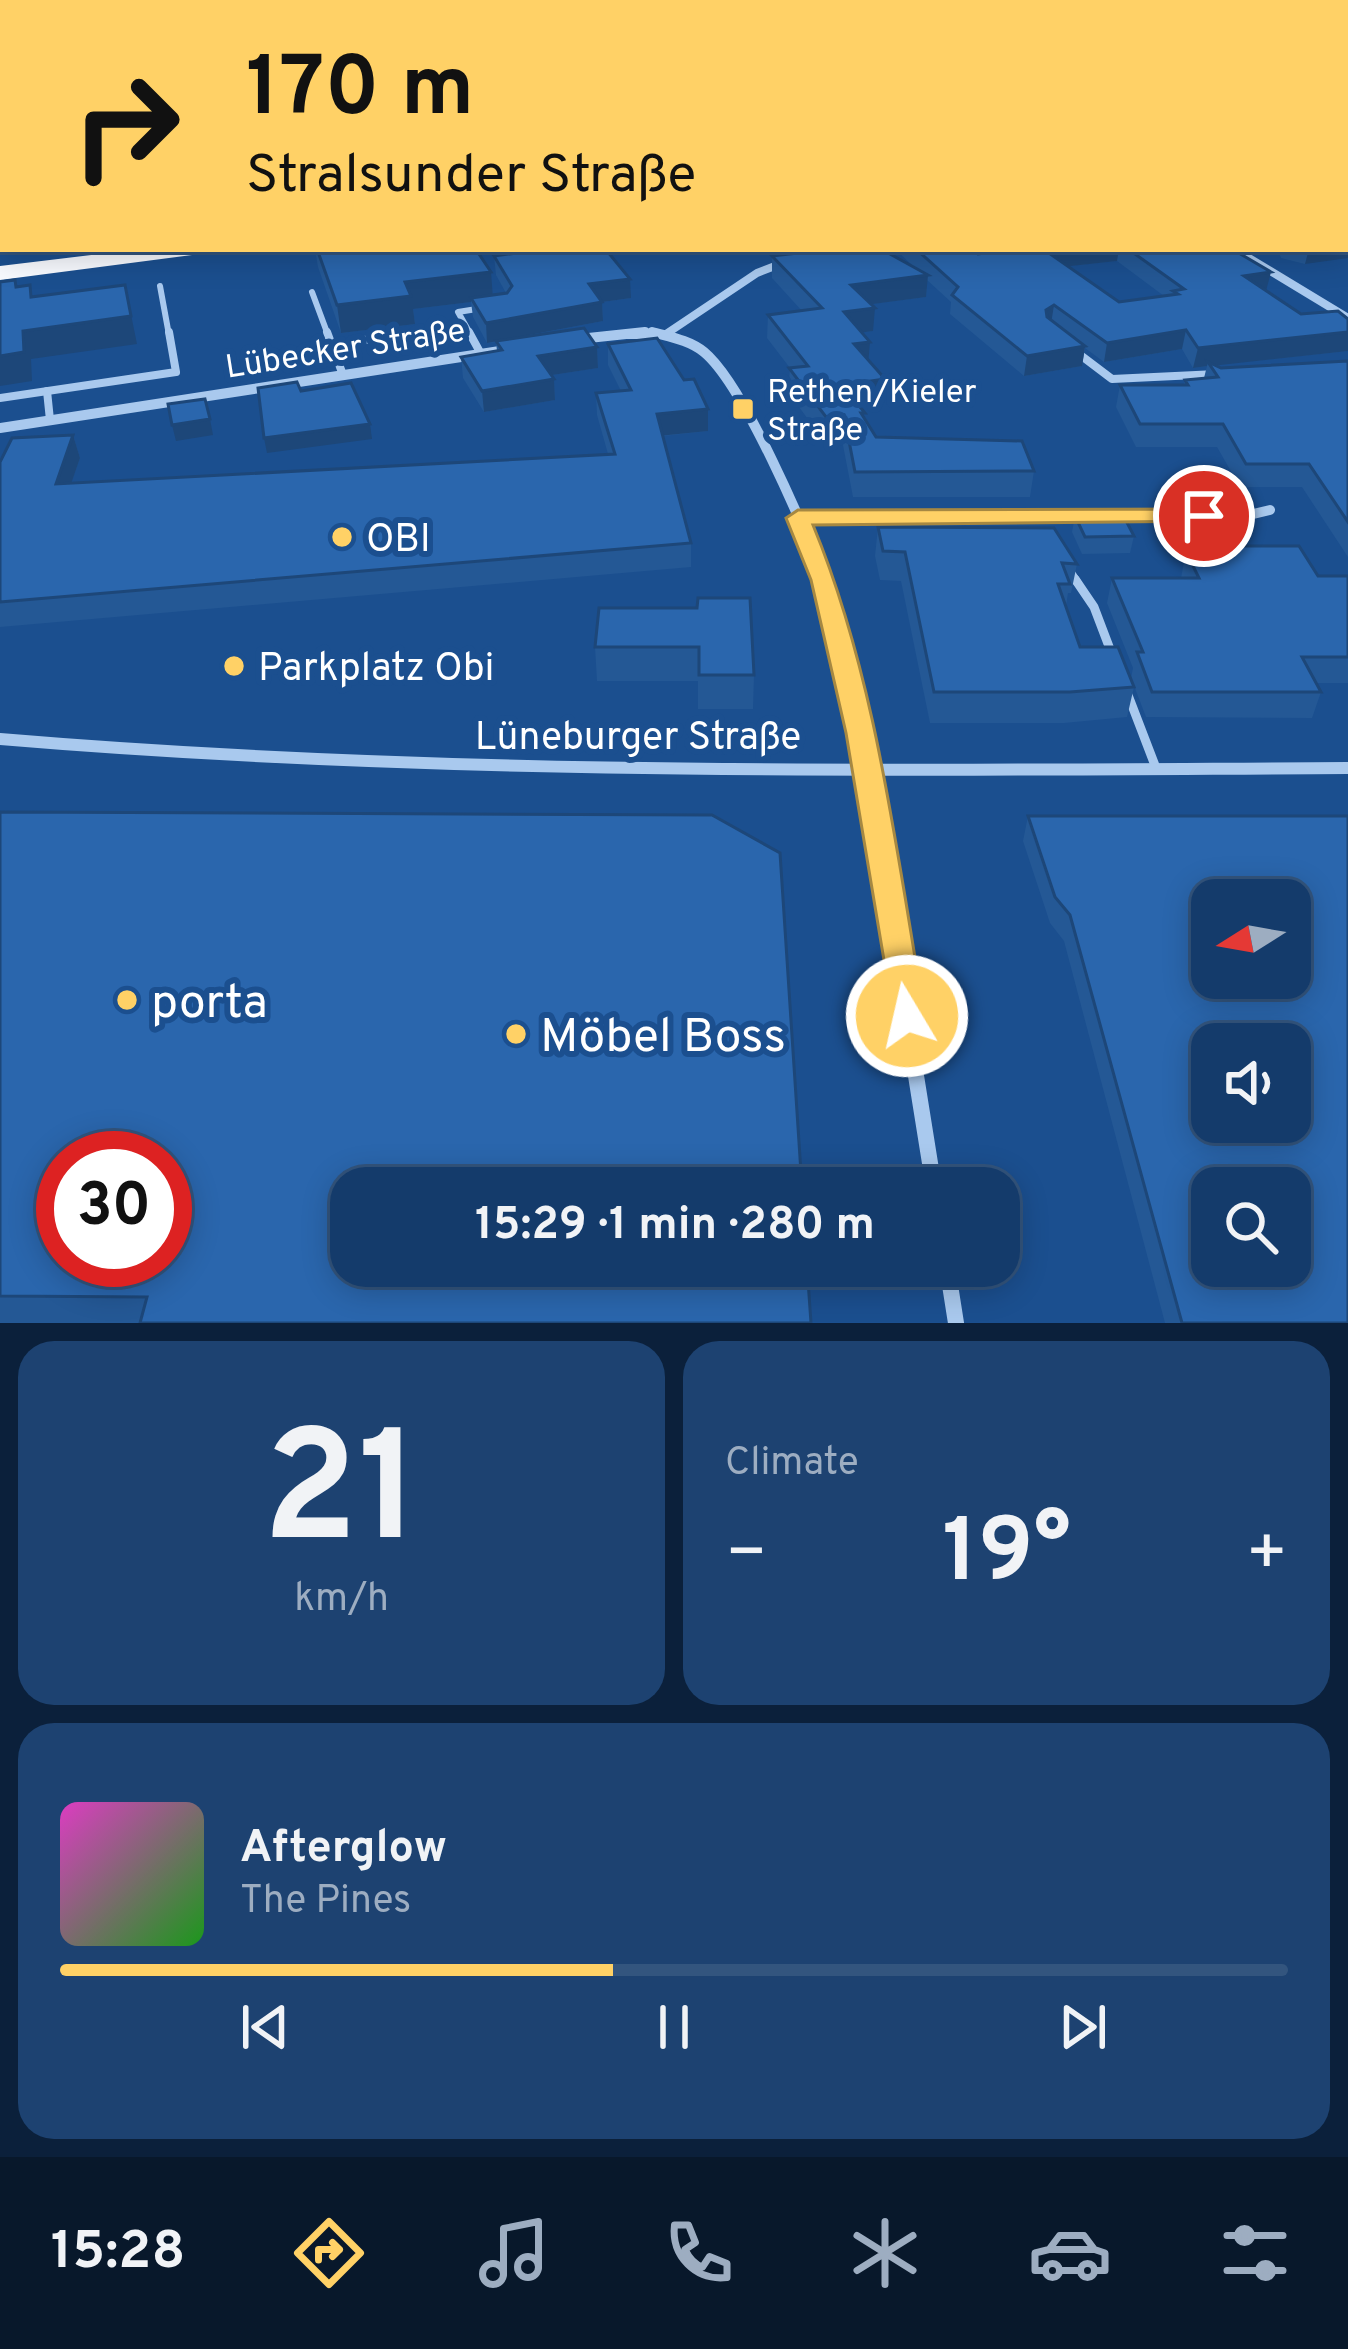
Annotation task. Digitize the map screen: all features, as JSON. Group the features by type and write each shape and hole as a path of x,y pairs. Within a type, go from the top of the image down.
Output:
{"highway":[{"path":"0,264 122,253"},
{"path":"0,276 122,253"}],"street":[{"path":"666,334 753,272 806,252"},
{"path":"1239,252 1348,317"},
{"path":"566,341 629,332 666,334 705,353 731,386 798,518 824,580 868,768 931,1167"},
{"name":"Lübecker Straße","path":"0,428 524,347"},
{"path":"798,518 1245,516 1270,510"},
{"name":"Lüneburger Straße","path":"0,739 154,755 406,767 1348,768"},
{"path":"950,1287 956,1323"}],"lane":[{"path":"0,398 176,372 160,286"},
{"path":"312,292 343,375"},
{"path":"482,354 458,312 490,307"},
{"path":"332,345 426,331"},
{"path":"1065,344 1112,379 1238,376 1215,382"},
{"path":"47,391 50,420"},
{"path":"1041,517 1047,531"},
{"path":"1058,558 1094,607 1118,669"},
{"path":"1125,689 1156,768"}],"building":[{"path":"318,252 478,252 491,272 405,282 411,296 337,305"},
{"path":"608,252 630,279 589,284 602,302 486,323 471,298 507,293 512,286 494,256"},
{"path":"886,252 928,275 851,285 875,308 844,312 870,342 854,344 885,379 842,385 865,413 861,413 876,437 1022,441 1034,471 855,472 844,415 826,417 789,368 808,366 768,315 822,308 772,256"},
{"path":"919,252 1047,252 1119,302 1178,294 1173,291 1184,289 1132,252 1237,252 1271,272 1244,276 1301,314 1338,311 1348,319 1348,332 1198,348 1186,330 1107,343 1054,305 1046,310 1047,317 1085,346 1027,356 952,295 958,287"},
{"path":"15,280 16,287 30,285 31,297 125,285 131,316 23,331 24,352 0,356 0,282"},
{"path":"584,328 597,347 538,356 554,379 482,391 461,357 502,350 496,341"},
{"name":"OBI","path":"657,338 684,380 694,379 708,409 657,414 691,543 0,602 0,462 12,438 73,435 56,484 615,454 596,393 631,390 608,344"},
{"path":"1348,361 1348,522 1309,464 1246,464 1223,424 1140,424 1120,385 1188,385 1185,380 1218,377 1208,362 1221,368"},
{"path":"297,382 301,391 351,383 370,424 264,438 258,388"},
{"path":"205,399 210,419 172,425 168,404"},
{"path":"1123,515 1134,536 1085,537 1075,516"},
{"path":"1192,520 1218,520 1231,546 1299,546 1318,576 1348,576 1348,657 1302,657 1321,692 1152,692 1137,652 1143,652 1112,578 1199,578 1187,554"},
{"path":"878,527 1054,528 1077,564 1062,563 1070,584 1058,584 1080,647 1118,647 1134,687 934,692 905,552 883,551"},
{"path":"698,598 750,598 754,675 699,675 699,647 595,647 599,608 697,608"},
{"name":"Möbel Boss","path":"0,812 712,815 780,853 801,1167 330,1167 330,1287 808,1287 811,1323 140,1323 147,1297 0,1296"},
{"path":"1028,816 1348,816 1348,1323 1182,1323 1070,915 1055,897"}],"place":[{"name":"Rethen/Kieler Straße","path":"743,409"},
{"name":"OBI","path":"342,537"},
{"name":"Parkplatz Obi","path":"234,666"},
{"name":"porta","path":"127,1000"},
{"name":"Möbel Boss","path":"516,1034"}],"route":[{"path":"907,1016 861,733 824,580 798,518 1204,516"}]}
